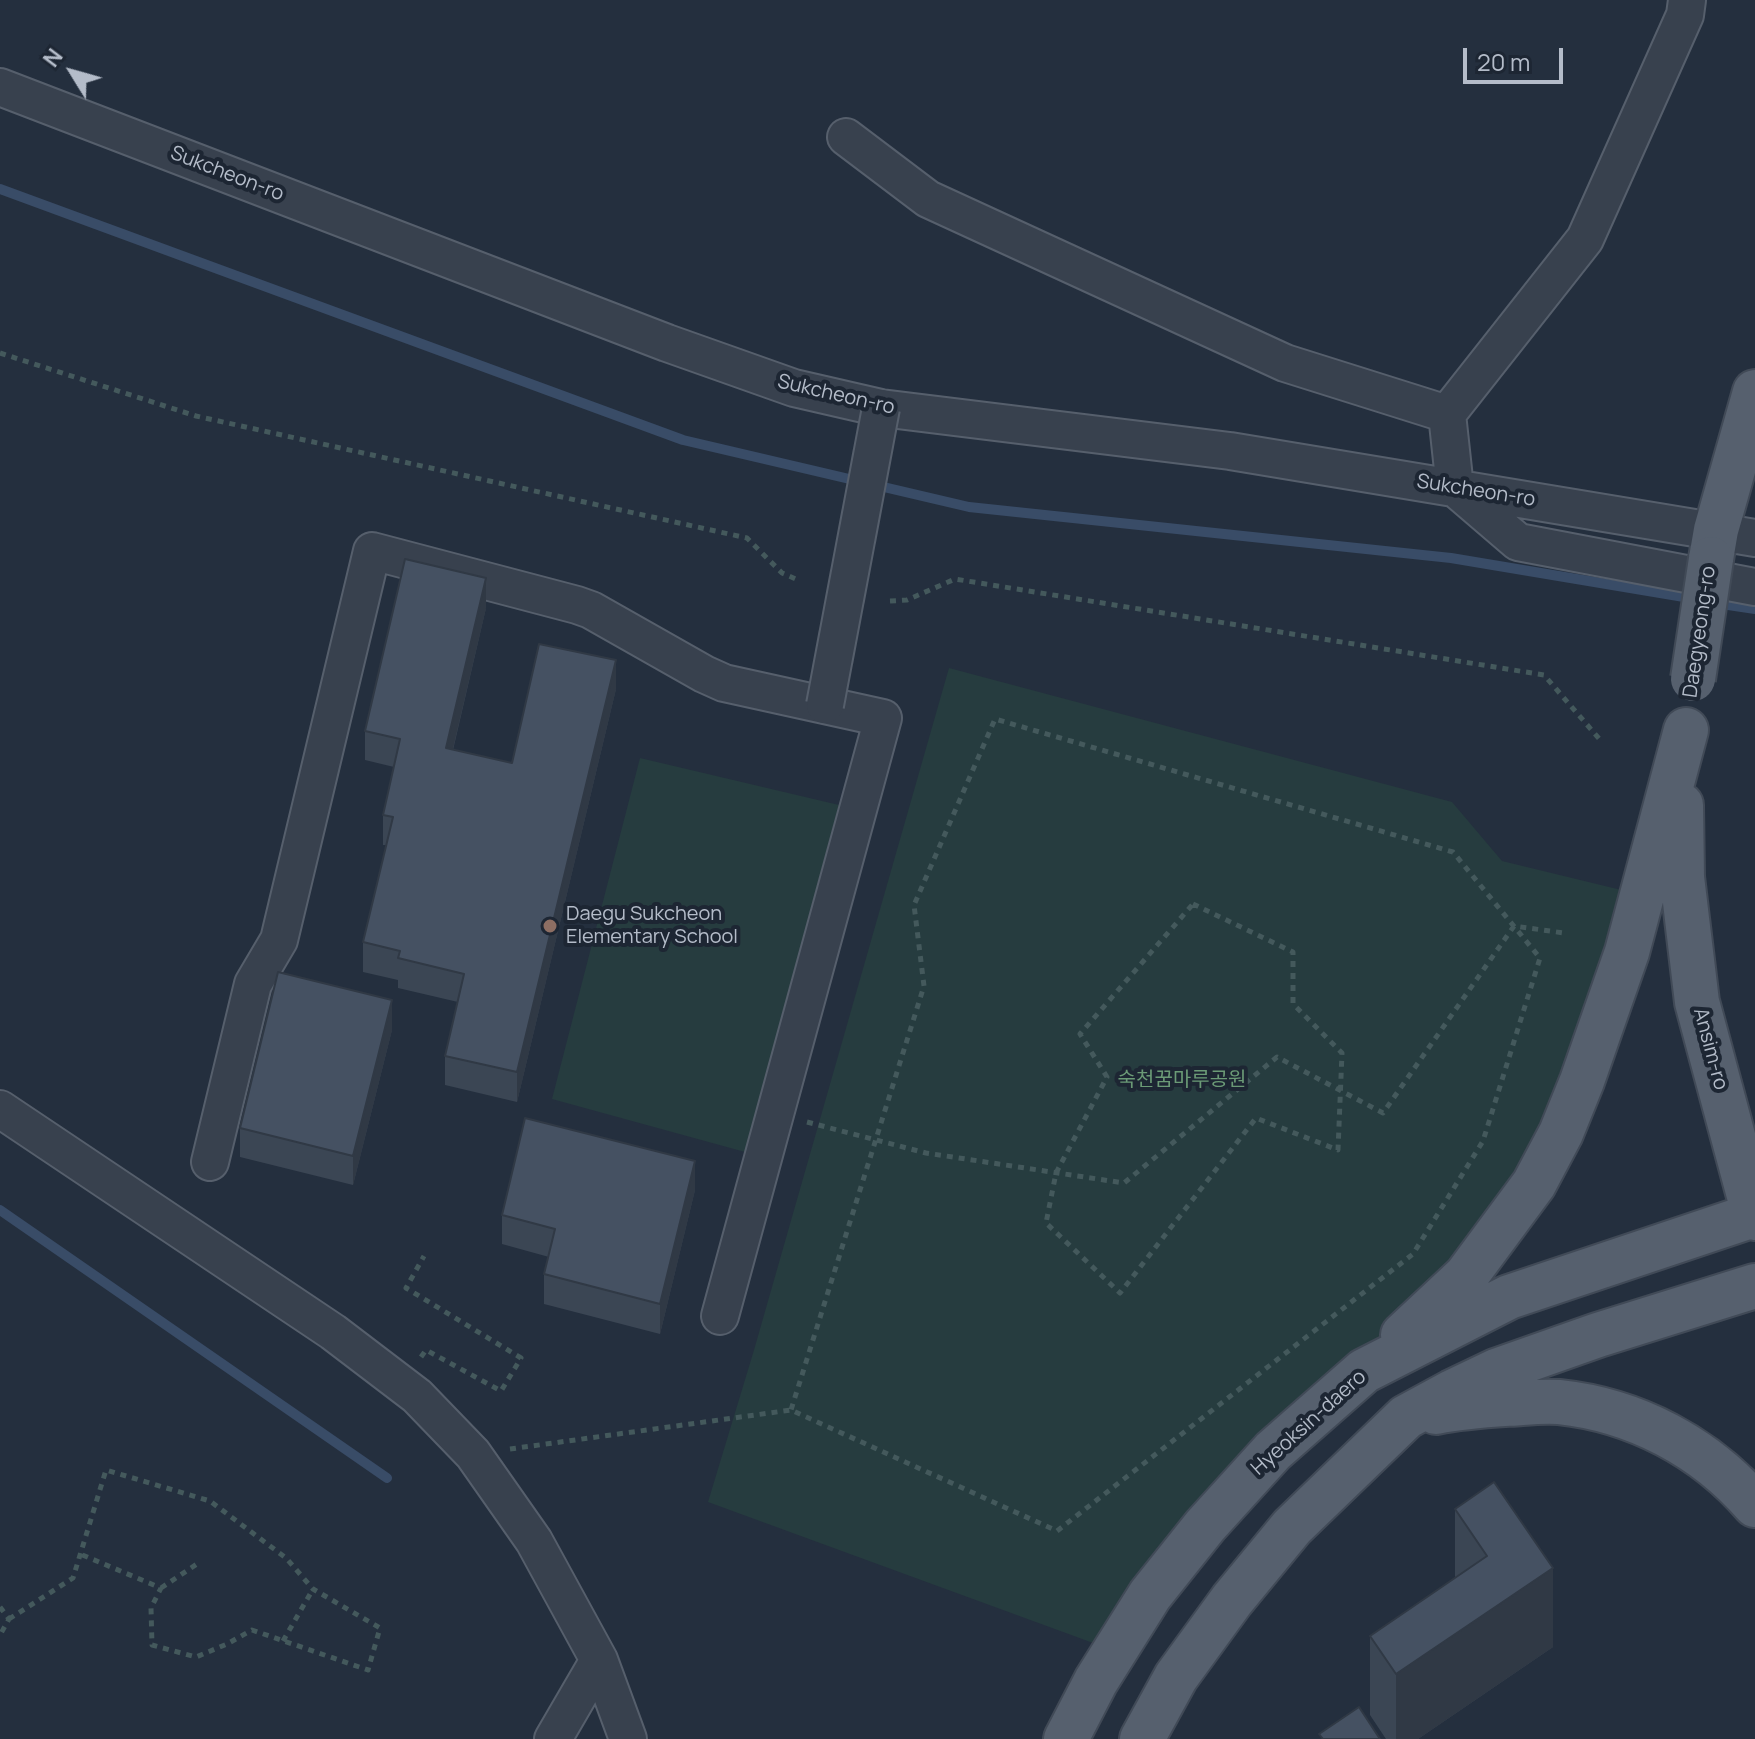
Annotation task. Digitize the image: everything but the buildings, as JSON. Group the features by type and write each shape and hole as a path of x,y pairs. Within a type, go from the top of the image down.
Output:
{"main road":[{"name":"Daegyeong-ro","path":"1682,877 1681,763 1693,679 1727,542 1755,392"},
{"path":"1364,1371 1466,1276 1534,1184 1561,1133 1627,952 1686,730"},
{"name":"Ansim-ro","path":"1682,877 1697,1002 1754,1217"},
{"name":"Hyeoksin-daero","path":"1066,1739 1096,1681 1150,1595 1205,1526 1273,1451 1364,1371 1509,1297 1754,1217"},
{"path":"1142,1739 1176,1677 1232,1600 1292,1527 1406,1417 1496,1371 1755,1286"},
{"path":"1406,1417 1458,1407 1555,1401 1591,1406 1624,1416 1700,1452 1739,1486 1755,1505"}],"street":[{"path":"1687,0 1685,15 1585,239 1447,414 1455,488 1518,542 1755,587"},
{"name":"Sukcheon-ro","path":"0,87 667,343 794,388 881,408 1230,451 1455,488 1727,542"},
{"path":"846,137 928,199 1285,363 1447,414"},
{"path":"825,705 881,408"},
{"path":"210,1162 253,984 279,940 372,551 577,605 724,683 883,718 720,1316"},
{"path":"0,1109 333,1332 417,1396 473,1454 534,1541 599,1660 628,1739"},
{"path":"553,1739 599,1660"}],"path":[{"path":"0,353 196,416 747,538 782,573 798,580"},
{"path":"890,601 907,600 955,579 1544,675 1602,742"},
{"path":"473,1454 791,1410 1057,1531 1413,1254 1483,1141 1540,958 1453,852 995,719 914,905 924,986 791,1410"},
{"path":"1193,904 1293,952 1293,1004 1342,1053 1338,1150 1256,1118 1120,1293 1046,1223 1056,1173 1107,1077 1080,1034 1193,904"},
{"path":"775,1114 926,1153 1124,1183 1277,1057 1383,1113 1514,926"},
{"path":"1514,926 1564,933"},
{"path":"400,1382 426,1350 501,1391 521,1358 406,1288 424,1256"},
{"path":"0,1635 9,1619 73,1578 106,1470 210,1501 286,1558 313,1589 380,1628 368,1670 252,1630 196,1657 152,1645 151,1608 161,1588 197,1564"},
{"path":"80,1554 161,1588"},
{"path":"283,1641 313,1589"},
{"path":"0,1607 9,1619"}],"green space":[{"name":"숙천꿈마루공원","path":"949,668 1452,802 1502,861 1642,895 1534,1184 1115,1651 708,1502"},
{"path":"640,758 839,805 745,1152 552,1099"}],"waterway":[{"path":"0,189 683,440 969,507 1451,558 1696,599"},
{"path":"1715,603 1755,609"},
{"path":"0,1210 387,1478"}],"place":[{"name":"Daegu Sukcheon Elementary School","path":"550,926"}]}
